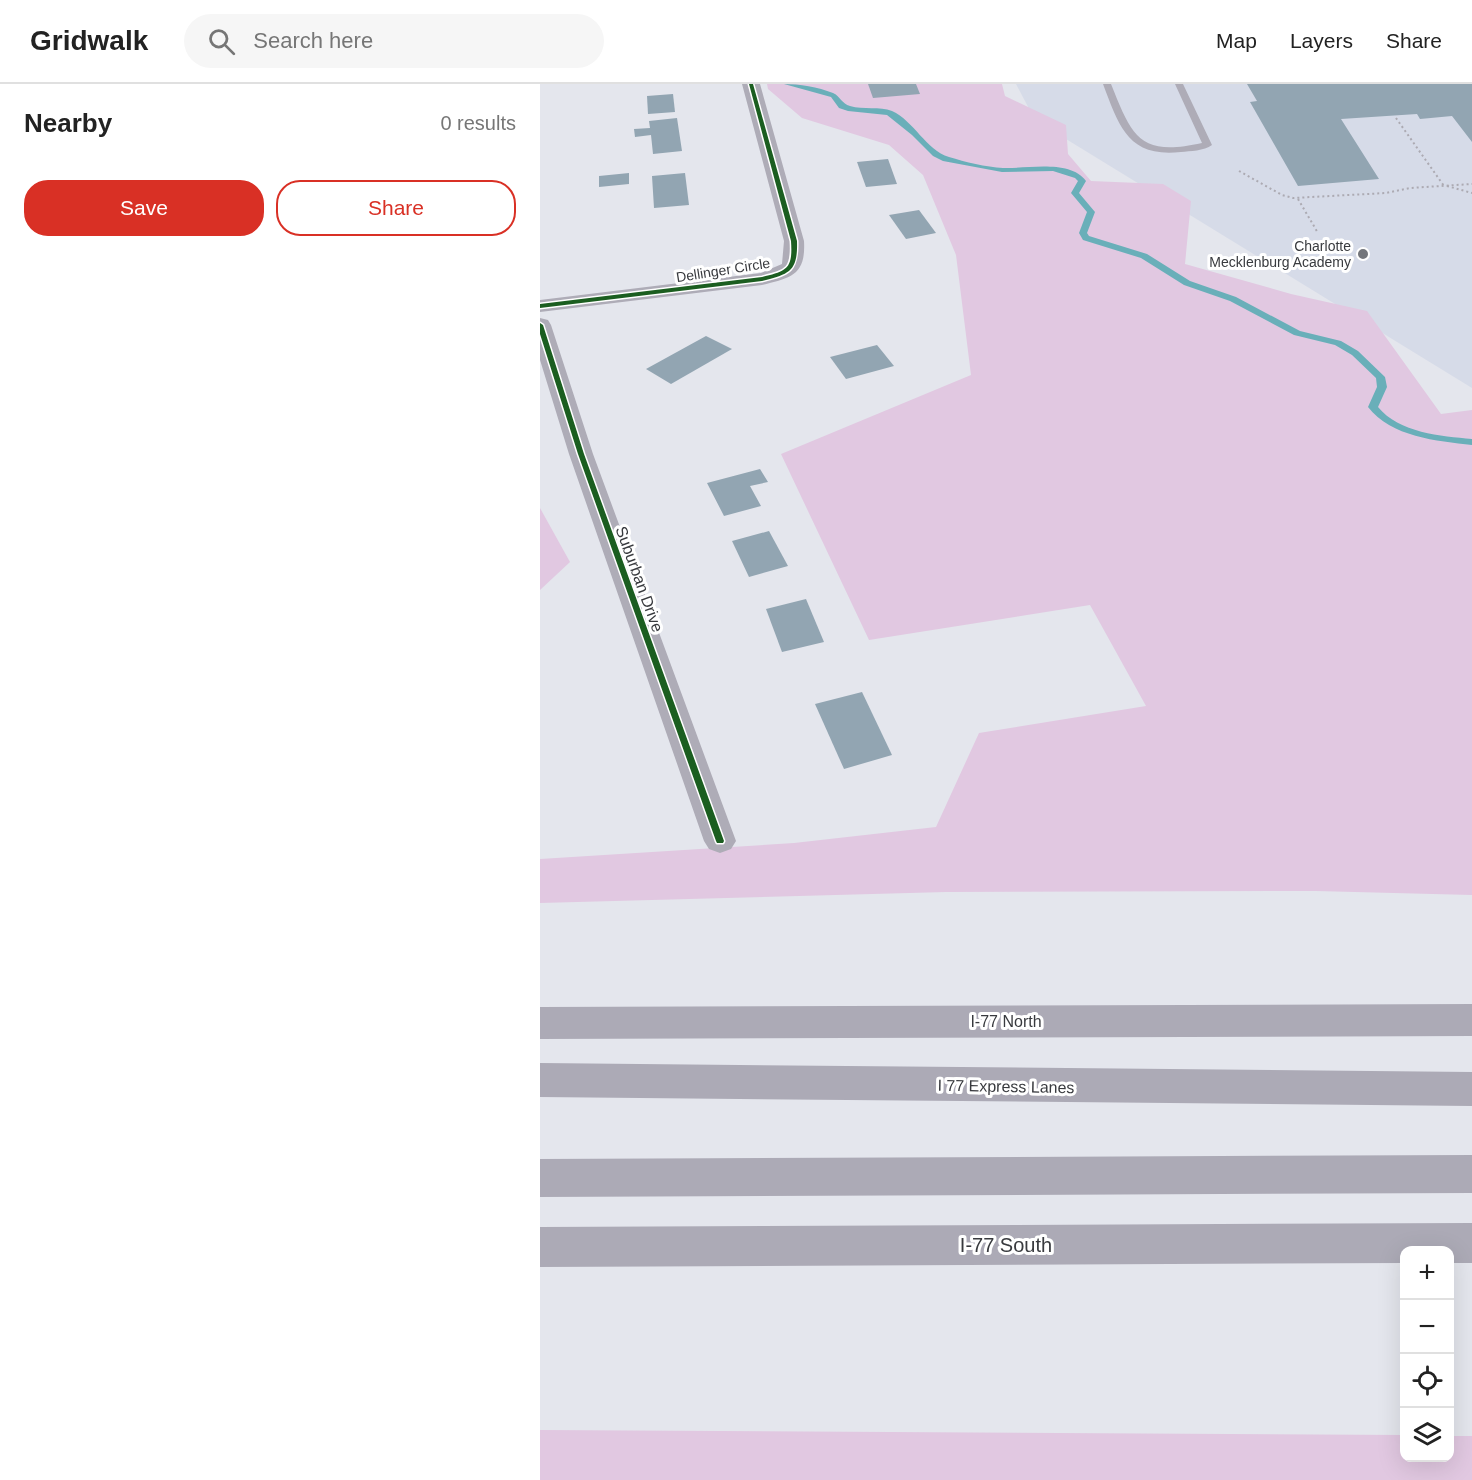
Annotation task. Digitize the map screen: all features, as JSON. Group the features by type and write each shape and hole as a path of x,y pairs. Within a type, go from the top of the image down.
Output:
{"highway":[{"name":"I-77 North","path":"540,1023 1472,1020"},
{"name":"I 77 Express Lanes","path":"540,1080 1472,1089"},
{"path":"540,1178 1472,1174"},
{"name":"I-77 South","path":"540,1248 1472,1243"}],"street":[{"name":"Dellinger Circle","path":"540,306 762,279 783,274 792,267 796,258 794,241 751,84"},
{"name":"Suburban Drive","path":"540,325 580,454 720,841"}],"lane":[{"path":"1107,84 1128,133 1145,147 1183,151 1207,145 1179,84"}],"path":[{"path":"1396,118 1445,186 1472,194"},
{"path":"1239,171 1282,195 1298,198 1386,193 1410,188 1472,184"},
{"path":"1298,198 1318,233"}],"shaded area":[{"path":"767,84 1002,84 1005,96 1066,125 1068,154 1091,181 1163,184 1191,201 1185,264 1291,294 1367,311 1441,414 1472,410 1472,895 1316,891 946,892 540,903 540,859 794,843 936,827 979,733 1146,706 1090,605 869,640 781,454 971,375 956,255 923,175 889,145 802,118 768,89"},
{"name":"Charlotte Mecklenburg Academy","path":"1016,84 1472,84 1472,388 1035,120"},
{"path":"540,508 570,562 540,590"},
{"path":"540,1430 1400,1435 1400,1462 1454,1462 1454,1436 1472,1436 1472,1480 540,1480"}],"building":[{"path":"868,84 916,84 920,94 873,98"},
{"path":"1247,84 1472,84 1472,142 1452,116 1420,119 1417,114 1341,119 1379,179 1298,186 1250,102 1257,101"},
{"path":"673,94 675,112 648,114 647,96"},
{"path":"677,118 682,151 653,154 651,135 635,137 634,129 650,128 649,121"},
{"path":"888,159 897,184 866,187 857,162"},
{"path":"629,173 629,184 599,187 599,176"},
{"path":"685,173 689,205 654,208 652,176"},
{"path":"919,210 936,233 906,239 889,215"},
{"path":"706,336 732,349 671,384 646,369"},
{"path":"877,345 894,366 846,379 830,357"},
{"path":"760,469 768,482 750,486 761,506 724,516 707,483"},
{"path":"769,531 788,566 749,577 732,541"},
{"path":"806,599 824,642 782,652 766,609"},
{"path":"862,692 892,755 844,769 815,704"}],"waterway":[{"path":"787,84 833,95 842,106 851,109 889,113 915,133 936,154 946,159 1002,170 1053,169 1078,176 1082,181 1075,193 1091,212 1083,233 1086,238 1144,256 1187,283 1233,299 1297,333 1338,343 1355,353 1380,377 1382,387 1373,407 1380,415 1390,422 1418,433 1472,442"}],"cycle path":[{"path":"540,306 762,279 785,272 789,268 794,258 794,241 751,84"},
{"path":"540,325 581,454 720,841"}],"place":[{"name":"Charlotte Mecklenburg Academy","path":"1363,254"}]}
